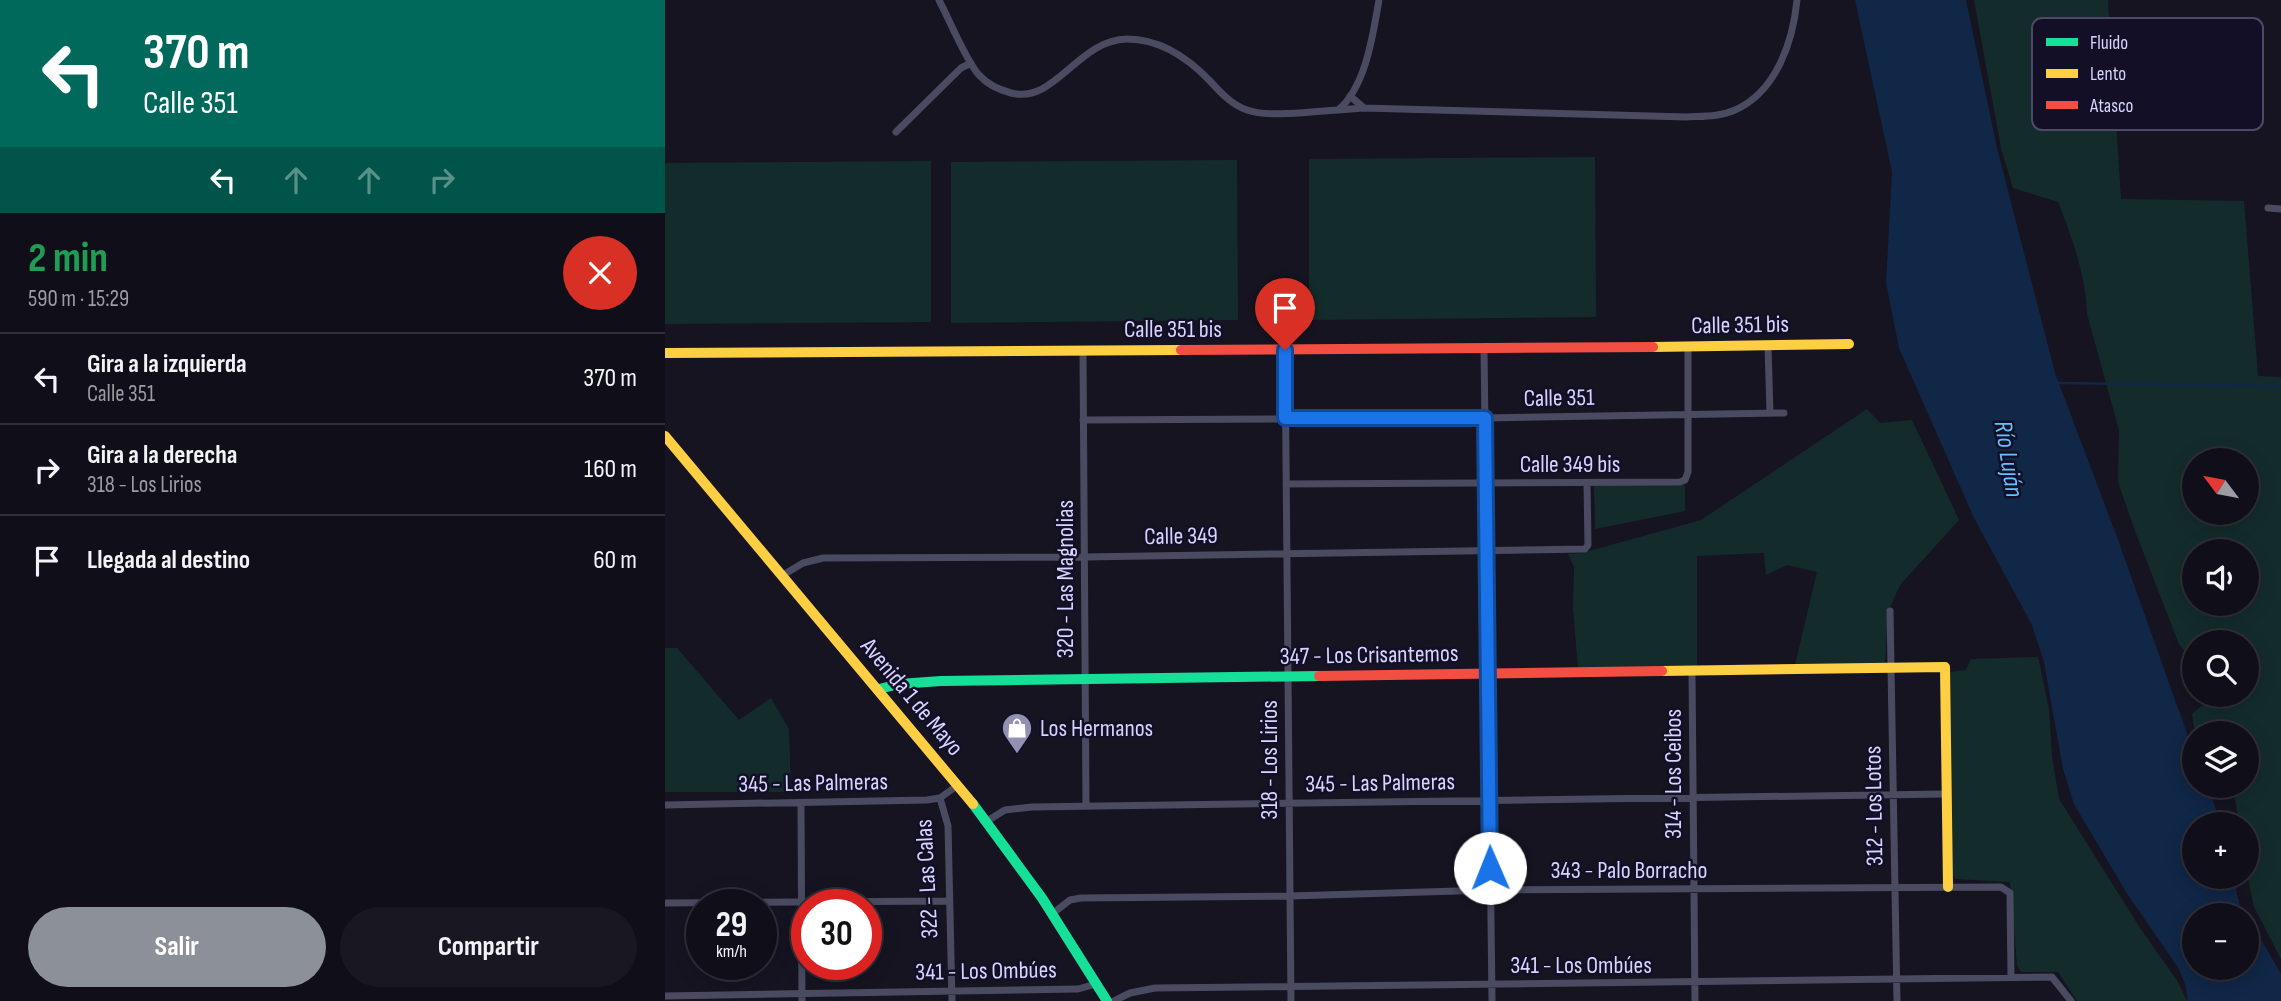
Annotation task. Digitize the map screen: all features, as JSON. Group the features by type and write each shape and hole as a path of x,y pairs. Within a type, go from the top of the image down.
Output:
{"street":[{"path":"939,0 979,76 1011,93 1027,95 1053,83 1096,47 1125,39 1156,43 1178,54 1197,68 1227,99 1247,110 1261,113 1364,108 1686,117 1734,111 1767,86 1779,66 1793,25 1797,0"},
{"path":"1338,110 1350,96 1371,43 1379,0"},
{"path":"896,132 961,68 971,63"},
{"path":"1350,96 1364,108"},
{"path":"2268,208 2281,209"},
{"name":"Calle 351 bis","path":"665,353 1849,344"},
{"path":"1768,346 1770,413"},
{"path":"1484,347 1492,1001"},
{"path":"1688,347 1688,415"},
{"name":"318 - Los Lirios","path":"1285,350 1291,1001"},
{"name":"320 - Las Magnolias","path":"1083,351 1086,806"},
{"name":"Calle 351","path":"1083,420 1784,413"},
{"name":"Calle 349 bis","path":"1286,484 1680,482 1685,480 1688,472 1688,415"},
{"name":"Avenida 1 de Mayo","path":"665,436 987,821 1052,914 1107,1001"},
{"name":"Calle 349","path":"783,575 803,562 823,558 1584,549 1588,545 1587,483"},
{"name":"312 - Los Lotos","path":"1890,611 1897,1001"},
{"name":"347 - Los Crisantemos","path":"879,689 899,684 941,681 1945,667 1945,794"},
{"name":"314 - Los Ceibos","path":"1692,672 1695,1001"},
{"path":"940,798 958,785"},
{"path":"1945,794 1948,887"},
{"name":"345 - Las Palmeras","path":"987,821 1005,810 1033,807 1945,794"},
{"name":"345 - Las Palmeras","path":"665,805 940,798"},
{"name":"322 - Las Calas","path":"940,798 948,826 952,997"},
{"path":"801,803 801,889"},
{"name":"343 - Palo Borracho","path":"1052,914 1070,900 1081,898 1491,890 2001,887 2010,893 2011,977"},
{"path":"882,902 949,901"},
{"path":"665,903 791,903"},
{"name":"341 - Los Ombúes","path":"1114,1001 1147,989 2052,977 2071,1001"},
{"name":"341 - Los Ombúes","path":"665,996 952,997 1078,989 1096,984"}],"green space":[{"path":"1974,0 2108,0 2109,18 2032,18 2032,130 2116,130 2121,199 2244,201 2258,376 2281,377 2281,959 2259,917 2259,903 2253,903 2250,889 2259,889 2259,812 2237,812 2234,798 2259,798 2259,721 2193,721 2192,714 2200,707 2259,707 2259,630 2182,630 2182,648 2179,644 2118,482 2119,430 2087,314 2081,271 2058,202 2013,188 2001,148"},
{"path":"1595,157 1596,317 1309,320 1309,159"},
{"path":"1237,160 1238,320 951,323 951,162"},
{"path":"931,161 931,322 665,324 665,163"},
{"path":"1867,409 1880,423 1912,420 1959,520 1900,585 1888,612 1885,663 1795,665 1817,572 1787,565 1766,575 1764,553 1697,556 1697,666 1578,667 1573,610 1574,567 1568,554 1582,553 1701,520"},
{"path":"1685,485 1685,511 1595,529 1594,486"},
{"path":"665,648 677,648 739,720 771,698 789,729 791,792 665,792"},
{"path":"2038,657 2049,709 2052,756 2059,799 2140,928 2178,982 2187,1001 2077,1001 2058,972 2021,972 2017,965 2010,882 1956,879 1951,873 1949,672 1966,670 1971,659"}],"water":[{"name":"Río Luján","path":"1855,0 1966,0 1997,148 2055,373 2183,721 2182,798 2212,798 2217,812 2182,812 2182,889 2236,889 2239,903 2182,903 2182,976 2126,892 2074,804 2063,769 2044,662 2032,625 1974,518 1899,348 1886,283 1892,172"},
{"path":"2259,938 2281,974 2281,1001 2188,1001 2183,980 2259,980"}],"waterway":[{"path":"2057,383 2281,386"}],"traffic: fast":[{"path":"879,689 899,684 941,681 1319,676"},
{"path":"973,804 1042,898 1107,1001"}],"traffic: slow":[{"path":"1653,347 1849,344"},
{"path":"665,353 1181,350"},
{"path":"665,436 973,804"},
{"path":"1662,671 1945,667 1948,887"}],"traffic: jam":[{"path":"1181,350 1653,347"},
{"path":"1319,676 1662,671"}],"place":[{"name":"Los Hermanos","path":"1017,755"}],"route":[{"path":"1285,350 1285,418 1485,418 1490,868"}]}
